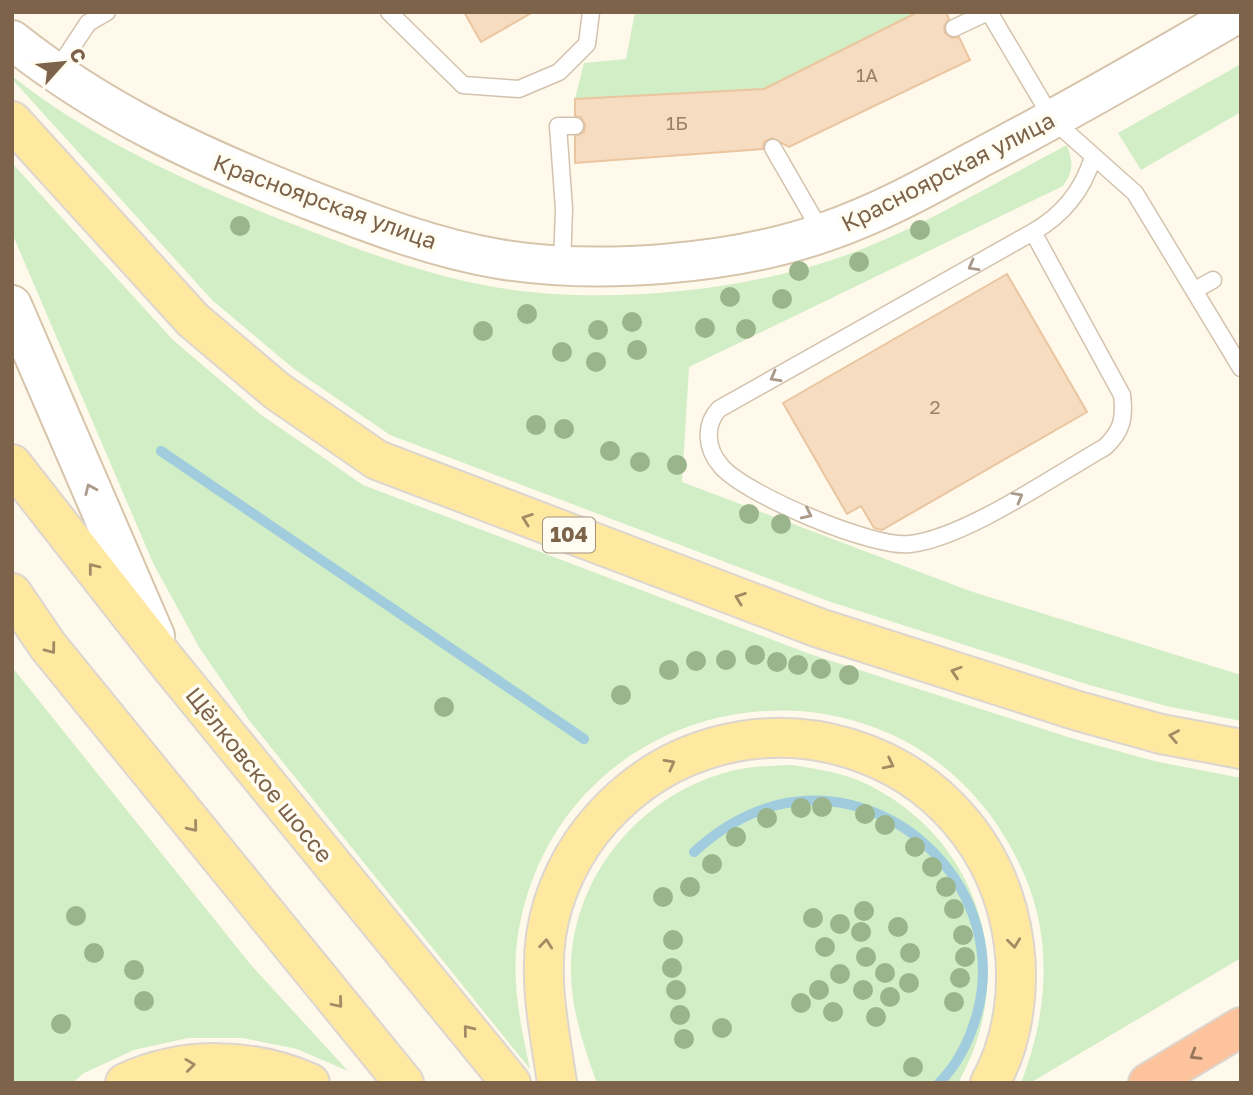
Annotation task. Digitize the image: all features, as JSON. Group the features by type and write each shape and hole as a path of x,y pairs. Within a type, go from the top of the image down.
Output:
{"highway":[{"path":"1148,1083 1241,1027"}],"main road":[{"name":"104","path":"12,121 193,320 277,391 377,460 819,628 1078,711 1161,734 1241,749"},
{"name":"Щёлковское шоссе","path":"12,464 168,663 511,1083"},
{"path":"12,593 65,668 404,1083"},
{"path":"557,1083 543,973 546,935 556,897 571,862 592,829 618,801 648,777 682,758 718,745 756,738 782,737 833,743 870,754 904,772 962,822 984,854 1001,889 1012,926 1017,964 1015,1003 1007,1041 990,1083"},
{"path":"125,1083 142,1074 191,1063 253,1066 290,1073 310,1083"}],"street":[{"name":"Красноярская улица","path":"12,40 55,74 124,117 190,151 366,222 431,243 498,259 562,266 643,265 707,259 822,233 887,208 1054,120 1240,12"},
{"path":"12,305 168,663"}],"lane":[{"path":"55,74 84,18 107,12"},
{"path":"389,12 463,85 519,89 559,72 587,44 591,12"},
{"path":"954,28 988,12 1054,120 1135,193 1241,368"},
{"path":"562,266 564,209 558,126 575,125"},
{"path":"774,148 822,233"},
{"path":"1032,232 1122,395 1125,414 1118,434 1105,447 960,529 934,540 908,545 883,544 842,531 743,484 720,466 708,442 710,419 719,409 1032,232 1065,208 1085,182 1093,157"},
{"path":"1195,290 1213,280"}],"green space":[{"path":"635,12 918,12 764,89 575,99 584,63 626,59"},
{"path":"1241,64 1241,112 1141,170 1118,133"},
{"path":"12,76 108,140 176,175 246,206 413,267 494,287 577,295 664,293 708,288 751,281 832,260 892,236 1067,145 1071,166 1063,186 689,367 682,482 970,591 1241,675 1241,721 1166,706 1086,684 828,601 390,435 294,369 212,300"},
{"path":"12,163 173,340 260,414 363,485 810,654 1071,738 1154,761 1241,778 1241,958 1030,1083 1021,1083 1030,1056 1042,1000 1044,973 1038,917 1019,863 968,788 901,739 825,714 745,713 669,734 602,778 550,843 519,928 516,946 517,999 530,1069 249,720 199,647 153,563 12,233"},
{"path":"12,667 251,965 348,1071 297,1049 243,1038 188,1038 134,1050 84,1073 72,1083 12,1083"},
{"path":"793,765 852,778 901,805 935,835 960,870 978,910 986,952 986,996 977,1040 958,1083 597,1083 576,1016 571,975 573,940 582,907 596,876 614,848 637,823 663,802 692,785 741,769"}],"building":[{"path":"464,12 533,12 481,42"},
{"path":"918,12 946,12 949,19 944,26 945,33 952,38 959,37 970,60 789,147 772,138 764,142 763,149 575,163 575,136 584,132 585,125 581,117 575,116 575,99 764,89"},
{"path":"1007,274 1087,412 882,530 874,528 861,506 847,514 783,403"}],"waterway":[{"path":"161,451 584,739"},
{"path":"694,852 713,836 754,813 777,805 822,801 864,809 903,827 935,854 960,888 977,927 983,970 977,1014 971,1033 958,1059 939,1083"}]}
